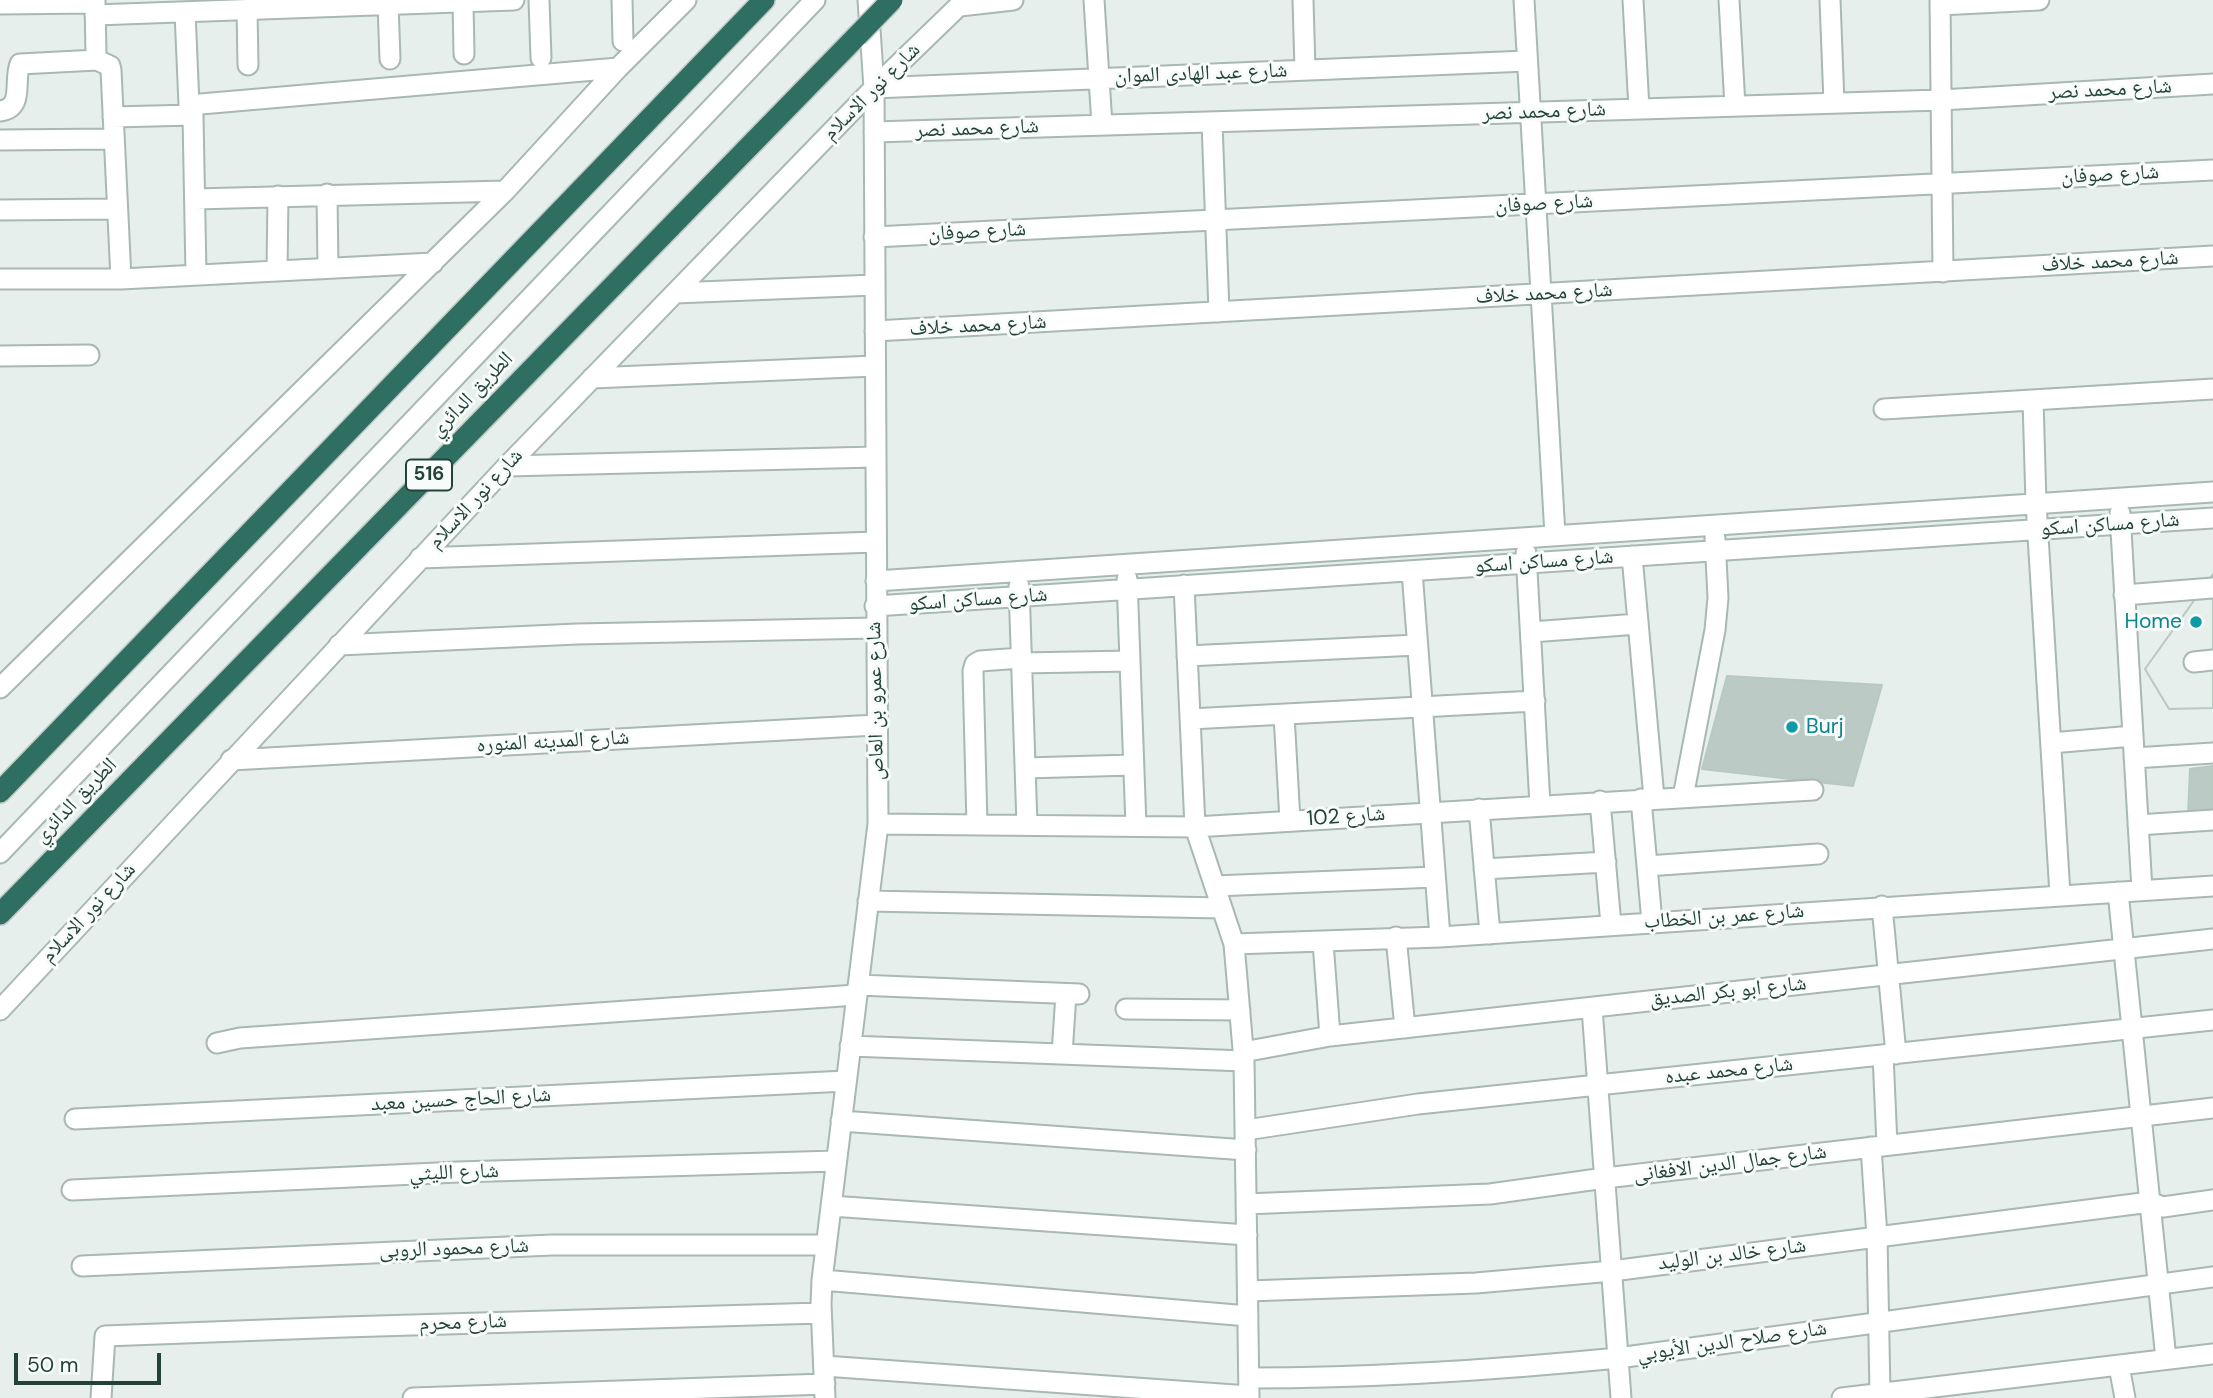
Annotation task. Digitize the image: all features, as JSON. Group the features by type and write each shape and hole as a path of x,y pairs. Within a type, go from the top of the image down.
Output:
{"highway":[{"path":"0,792 764,0"},
{"name":"الطريق الدائري","path":"0,914 892,0"}],"street":[{"path":"0,4 22,2 185,12 349,3 514,0"},
{"path":"539,0 541,58"},
{"path":"622,0 623,41"},
{"path":"0,688 505,191 618,68 686,0"},
{"path":"0,853 815,0"},
{"name":"شارع عمرو بن العاص","path":"825,1383 822,1280 878,824 874,88 868,0"},
{"path":"962,3 1013,0"},
{"path":"1094,0 1102,125"},
{"path":"1303,0 1305,70"},
{"path":"1524,0 1555,535"},
{"path":"1633,0 1639,109"},
{"path":"1730,0 1735,106"},
{"path":"1830,0 1834,103"},
{"path":"1942,272 1940,3 2039,0"},
{"path":"464,54 476,1"},
{"name":"شارع نور الاسلام","path":"0,1010 507,466 874,88 962,3"},
{"path":"388,4 390,59"},
{"path":"95,6 97,60"},
{"path":"247,9 248,65"},
{"path":"185,12 195,199 196,275"},
{"path":"0,111 8,110 16,103 20,64 97,60 110,66 121,279"},
{"name":"شارع عبد الهادى الموان","path":"874,88 1527,61"},
{"path":"113,117 618,68"},
{"name":"شارع محمد نصر","path":"874,132 1941,100 2213,84"},
{"path":"1212,122 1219,313"},
{"path":"0,140 114,139"},
{"name":"شارع صوفان","path":"874,237 2213,170"},
{"path":"195,199 505,191"},
{"path":"327,194 328,268"},
{"path":"277,271 278,196"},
{"path":"0,210 117,209"},
{"name":"شارع محمد خلاف","path":"875,331 2213,256"},
{"path":"0,279 121,279 433,263"},
{"path":"675,293 875,285"},
{"path":"0,356 89,355"},
{"path":"592,378 875,366"},
{"path":"1884,409 2213,389"},
{"path":"2033,400 2036,503 2060,895"},
{"path":"507,466 875,457"},
{"name":"شارع مساكن اسكو","path":"876,581 2213,492"},
{"path":"2119,498 2142,890"},
{"name":"شارع مساكن اسكو","path":"875,606 2213,518"},
{"path":"1684,797 1715,630 1718,598 1714,525"},
{"path":"1525,538 1540,805"},
{"path":"420,558 876,542"},
{"path":"1298,552 1298,578"},
{"path":"1632,556 1648,798 1647,866 1652,922"},
{"path":"1126,564 1136,826"},
{"path":"1018,571 1027,825"},
{"path":"1412,571 1440,937"},
{"path":"1184,585 1195,827 1234,944 1244,1057 1249,1391"},
{"path":"2124,596 2213,589"},
{"path":"1531,632 1638,624"},
{"path":"339,645 577,634 875,628"},
{"path":"1188,656 1417,645"},
{"path":"977,825 975,664 980,661 1130,661"},
{"path":"1190,719 1535,701"},
{"path":"1284,715 1290,821"},
{"name":"شارع المدينه المنوره","path":"231,760 876,725"},
{"path":"2051,743 2133,736"},
{"path":"2134,758 2213,753"},
{"path":"1026,768 1133,765"},
{"name":"شارع 102","path":"878,824 1195,827 1813,790"},
{"path":"1600,801 1611,925"},
{"path":"1479,809 1490,934"},
{"path":"2138,825 2213,820"},
{"path":"1647,866 1818,854"},
{"path":"1484,869 1606,862"},
{"path":"1215,886 1435,877"},
{"name":"شارع عمر بن الخطاب","path":"1234,944 1440,937 2213,886"},
{"path":"2118,892 2166,1359"},
{"path":"867,901 1222,908"},
{"path":"1880,1393 1877,1237 1879,1146 1889,1054 1889,974 1882,906"},
{"path":"1396,937 1405,1028"},
{"name":"شارع ابو بكر الصديق","path":"850,1046 1244,1057 1330,1036 2213,939"},
{"path":"1323,942 1330,1036"},
{"path":"217,1043 240,1038 857,990 1072,994 1062,1054"},
{"path":"1592,1008 1622,1398"},
{"path":"1126,1009 1240,1010"},
{"name":"شارع محمد عبده","path":"1245,1130 1418,1104 2213,1020"},
{"name":"شارع الحاج حسين معبد","path":"75,1119 846,1082"},
{"name":"شارع جمال الدين الافغانى","path":"1247,1204 1490,1194 1605,1178 2213,1108"},
{"path":"841,1121 1246,1150"},
{"name":"شارع الليثي","path":"72,1190 458,1172 836,1161"},
{"name":"شارع خالد بن الوليد","path":"1248,1291 1476,1283 1612,1271 2150,1202 2163,1207 2213,1200"},
{"path":"831,1206 1247,1235"},
{"name":"شارع محمود الروبى","path":"82,1266 552,1245 826,1245"},
{"name":"شارع صلاح الدين الأيوبي","path":"412,1398 825,1383 1249,1391 1349,1378 1544,1366 1618,1358 2213,1277"},
{"path":"822,1280 1248,1316"},
{"name":"شارع محرم","path":"101,1398 105,1336 503,1321 821,1313"},
{"path":"1842,1398 1880,1393 1909,1394 2213,1354"},
{"path":"2119,1366 2125,1398"}],"building":[{"name":"Home","path":"2213,574 2213,708 2169,709 2145,669"},
{"name":"Home","path":"2213,574 2213,708 2169,709 2145,669"},
{"name":"Burj","path":"1727,676 1882,685 1853,786 1702,769"},
{"path":"2213,766 2213,812 2188,814 2190,769"}],"place":[{"name":"Home","path":"2196,622"},
{"name":"Burj","path":"1792,727"}]}
